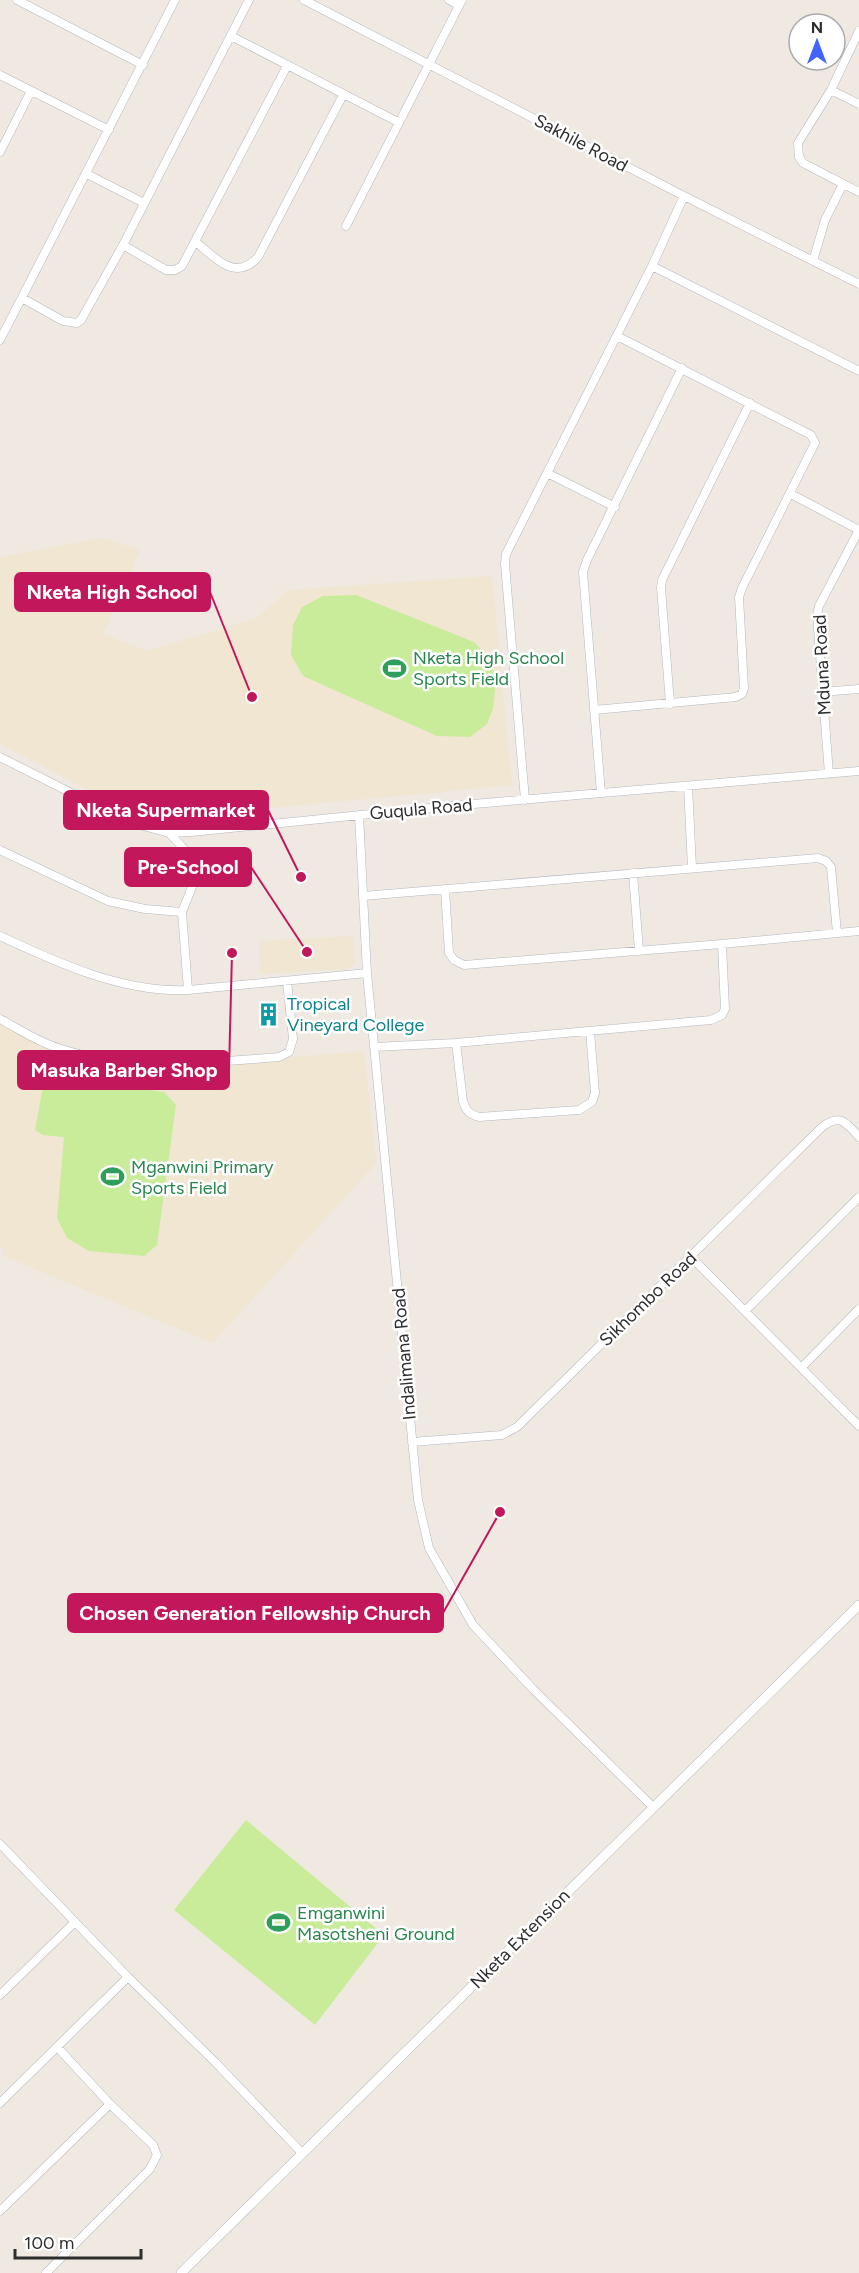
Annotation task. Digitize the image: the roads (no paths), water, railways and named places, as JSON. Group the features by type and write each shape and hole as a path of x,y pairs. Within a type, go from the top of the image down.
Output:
{"street":[{"path":"17,0 142,65"},
{"path":"0,340 176,0"},
{"path":"22,298 63,321 77,323 85,314 249,0"},
{"name":"Sakhile Road","path":"304,0 859,284"},
{"path":"346,226 461,3 449,0"},
{"path":"859,31 831,90 798,143 802,163 859,192"},
{"path":"231,36 398,123"},
{"path":"123,245 170,271 182,266 287,66"},
{"path":"0,75 109,130"},
{"path":"831,90 859,104"},
{"path":"0,152 31,91"},
{"path":"195,241 226,266 241,268 252,263 258,257 343,95"},
{"path":"87,174 144,203"},
{"path":"813,261 825,220 843,184"},
{"path":"525,800 505,564 508,546 617,336 684,196"},
{"path":"652,266 859,370"},
{"path":"594,710 670,705 736,697 742,694 744,688 739,597 814,447 811,435 617,336"},
{"path":"601,794 584,572 587,560 682,368"},
{"path":"670,705 662,580 750,403"},
{"path":"547,473 615,507"},
{"path":"791,494 859,530"},
{"name":"Mduna Road","path":"829,774 816,624 819,606 859,530"},
{"path":"822,692 859,689"},
{"name":"Guqula Road","path":"0,758 117,816 169,833 859,771"},
{"path":"688,786 692,868"},
{"name":"Indalimana Road","path":"359,815 367,973 374,1047 418,1500 429,1548 461,1606 500,1656 653,1807"},
{"path":"169,833 188,853 194,869 192,887 182,912 188,990"},
{"path":"0,850 108,901 145,909 182,912"},
{"path":"363,896 822,859 830,864 832,870 837,933"},
{"path":"633,873 639,951"},
{"path":"445,889 449,953 454,960 464,965 722,945 859,931"},
{"path":"0,936 94,976 159,990 188,990 367,973"},
{"path":"374,1047 456,1043 711,1020 724,1013 726,1000 722,945"},
{"path":"0,1019 57,1048 122,1062 174,1065 279,1057 289,1052 293,1040 287,981"},
{"path":"456,1043 463,1101 465,1108 472,1115 479,1117 579,1110 592,1102 595,1093 590,1032"},
{"name":"Sikhombo Road","path":"412,1442 473,1438 510,1432 526,1419 826,1123 840,1120 848,1124 859,1137"},
{"path":"745,1311 859,1197"},
{"path":"691,1257 859,1426"},
{"path":"802,1367 857,1314"},
{"name":"Nketa Extension","path":"181,2273 859,1605"},
{"path":"0,1844 302,2153"},
{"path":"0,1994 75,1922"},
{"path":"0,2103 128,1977"},
{"path":"46,2273 156,2162 158,2155 153,2145 110,2104 58,2048"},
{"path":"0,2211 110,2104"}],"place":[{"name":"Nketa High School Sports Field","path":"395,668"},
{"name":"Nketa High School","path":"252,697"},
{"name":"Nketa Supermarket","path":"301,877"},
{"name":"Pre-School","path":"307,952"},
{"name":"Masuka Barber Shop","path":"232,953"},
{"name":"Tropical Vineyard College","path":"269,1014"},
{"name":"Mganwini Primary Sports Field","path":"113,1177"},
{"name":"Chosen Generation Fellowship Church","path":"500,1512"},
{"name":"Emganwini Masotsheni Ground","path":"279,1923"}]}
